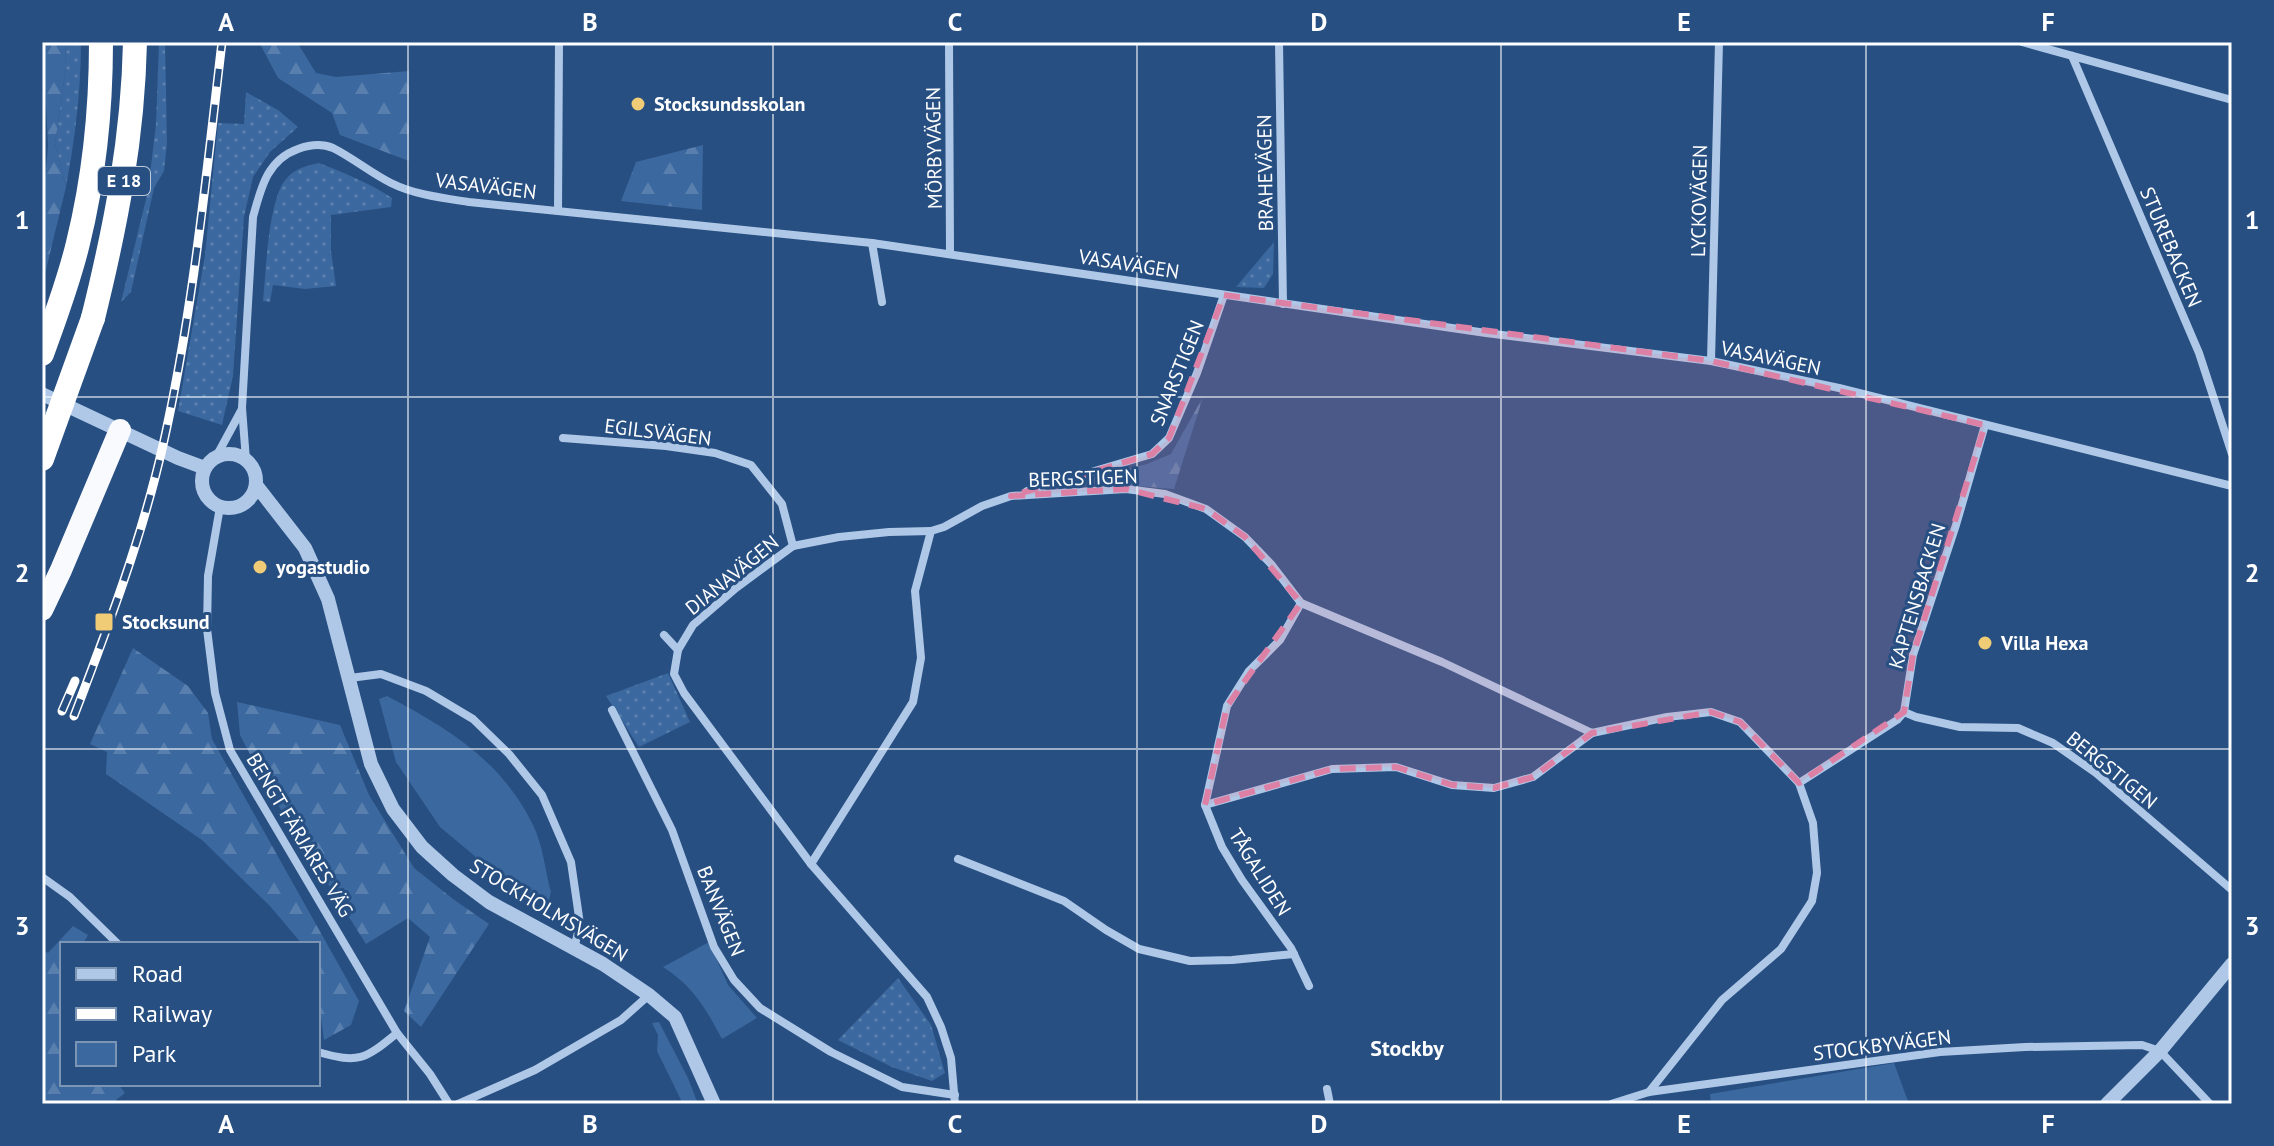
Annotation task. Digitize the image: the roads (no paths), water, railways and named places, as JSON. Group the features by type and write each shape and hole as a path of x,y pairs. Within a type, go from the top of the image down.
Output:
{"highway":[{"name":"E 18","path":"42,354 78,244 91,175 101,83 101,42"},
{"name":"E 18","path":"42,459 93,318 109,252 124,178 134,86 135,42"},
{"path":"42,610 120,430"}],"street":[{"path":"558,211 559,42"},
{"name":"MÖRBYVÄGEN","path":"949,42 950,253"},
{"name":"BRAHEVÄGEN","path":"1279,42 1283,304"},
{"name":"LYCKOVÄGEN","path":"1711,361 1719,42"},
{"path":"2022,42 2232,100"},
{"name":"STUREBACKEN","path":"2072,56 2199,353 2232,454"},
{"name":"VASAVÄGEN","path":"246,460 242,408 253,217 260,189 277,159 310,144 330,147 392,184 469,202 872,243 1486,333 1711,361 1839,388 2232,486"},
{"path":"872,243 882,302"},
{"name":"SNARSTIGEN","path":"1011,496 1152,454 1169,438 1197,373 1224,295"},
{"path":"42,394 178,458 211,463 235,455 246,460 252,467 256,485 249,500 241,506 220,507 206,495 202,477 211,463"},
{"name":"VASAVÄGEN","path":"211,463 242,408"},
{"name":"KAPTENSBACKEN","path":"1904,712 1913,655 1985,425"},
{"name":"EGILSVÄGEN","path":"563,438 715,453 751,465 782,504 793,546"},
{"name":"STOCKHOLMSVÄGEN","path":"256,485 305,548 328,599 371,764 393,809 422,847 489,902 603,964 675,1017 714,1104"},
{"name":"BERGSTIGEN","path":"931,531 982,506 1011,496 1126,489 1165,494 1206,509 1245,537 1301,603 1442,662 1592,733"},
{"name":"BENGT FÄRJARES VÄG","path":"220,507 208,576 207,629 215,693 230,750 397,1033 449,1104"},
{"path":"811,864 913,702 921,658 915,591 931,531"},
{"name":"DIANAVÄGEN","path":"678,650 693,625 793,546 839,537 931,531"},
{"path":"1301,603 1280,640 1249,671 1227,706 1205,805 1332,769 1396,767 1452,785 1494,788 1533,777 1592,733 1667,717 1711,712 1740,722 1799,783 1813,823 1817,873 1812,901 1781,949 1722,1000 1649,1092"},
{"path":"664,635 678,650 674,674 684,693 811,864 927,997 951,1058 955,1100"},
{"path":"350,678 381,674 426,691 473,719 509,754 542,795 571,862 580,924 574,949"},
{"name":"BANVÄGEN","path":"612,710 672,830 714,947 734,980 760,1008 831,1052 902,1087 955,1100"},
{"path":"1799,783 1897,720 1904,712"},
{"name":"BERGSTIGEN","path":"1904,712 1960,727 2018,728 2053,743 2096,773 2232,890"},
{"name":"TÅGALIDEN","path":"1205,805 1222,847 1294,954 1309,986"},
{"path":"958,859 1064,901 1139,949 1190,961 1294,954"},
{"path":"42,877 70,897 116,942"},
{"path":"2107,1104 2160,1051 2232,964"},
{"path":"458,1104 535,1070 621,1020 649,995"},
{"path":"320,1053 343,1060 367,1057 397,1033"},
{"name":"STOCKBYVÄGEN","path":"1611,1104 1649,1092 1940,1052 2142,1045 2160,1051"},
{"path":"2160,1051 2210,1104"},
{"path":"1327,1089 1330,1104"}],"railway":[{"path":"74,716 135,548 163,445 191,295 222,42"},
{"path":"62,711 75,681"}],"place":[{"name":"Stocksundsskolan","path":"638,104"},
{"name":"yogastudio","path":"260,567"},
{"name":"Stocksund","path":"104,622"},
{"name":"Villa Hexa","path":"1985,643"}],"district":[{"name":"Stockby","path":"1407,1048"}]}
